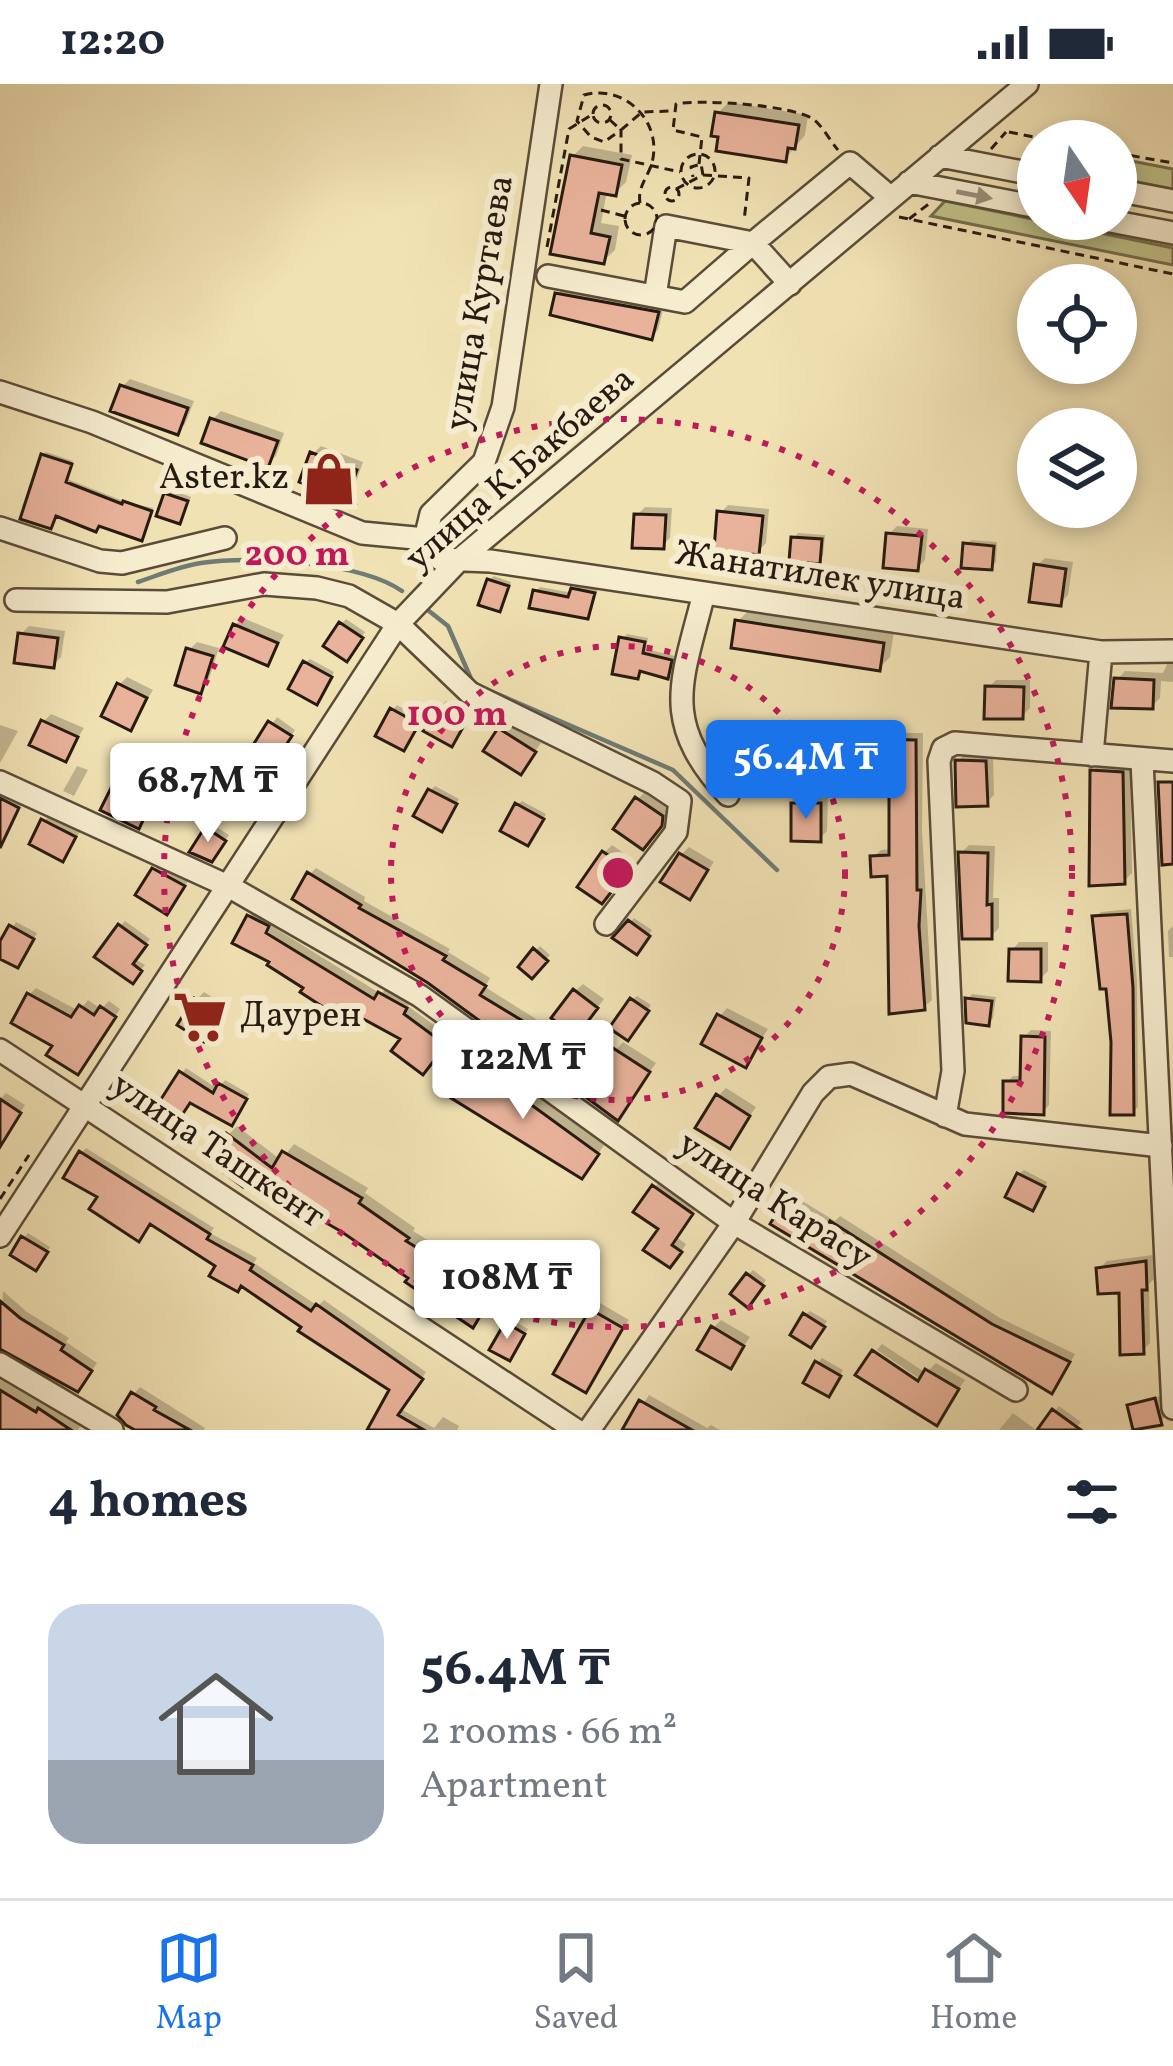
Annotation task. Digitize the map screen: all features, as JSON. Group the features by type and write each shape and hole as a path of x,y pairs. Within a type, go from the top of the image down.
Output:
{"street":[{"name":"улица Куртаева","path":"425,539 431,514 484,462 503,407 551,84"},
{"name":"улица К.Бакбаева","path":"0,1236 398,624 459,560 1027,84"},
{"path":"940,156 1017,171"},
{"path":"548,276 685,302 747,241 850,163 891,198"},
{"path":"909,182 1017,203"},
{"path":"1137,194 1173,201"},
{"path":"655,296 666,226 747,241 790,284"},
{"path":"1137,226 1173,233"},
{"path":"0,392 92,422 362,533 425,539 440,559 459,560"},
{"path":"0,528 100,561 122,563 225,538"},
{"name":"Жанатилек улица","path":"459,560 1101,652 1173,651"},
{"path":"16,601 166,602 264,584 291,584 349,596 398,624 470,693 653,783 680,801 676,832 606,924"},
{"path":"704,593 681,698 684,726 698,763 728,795"},
{"path":"1092,755 1101,652"},
{"path":"945,1116 952,1070 939,761 943,749 955,743 1173,761"},
{"path":"1142,761 1162,976 1161,1146 1167,1181 1172,1395"},
{"name":"улица Карасу","path":"0,782 230,887 420,996 734,1223 1016,1390"},
{"name":"улица Ташкент","path":"0,1050 576,1430"},
{"path":"589,1430 734,1223 813,1093 829,1077 851,1074 965,1124 1161,1146"},
{"path":"0,1364 112,1430"}],"path":[{"path":"548,276 544,260 569,129 602,105 607,90"},
{"path":"578,121 584,95 607,90 626,96 642,112 652,134 652,166 638,191 640,203"},
{"path":"703,175 699,164 702,137 673,130 676,104 692,100 754,105 812,119 850,163"},
{"path":"593,114 602,124 610,120 612,112 602,105"},
{"path":"578,121 591,137 604,142 642,112 674,111"},
{"path":"610,120 621,130 621,159 680,172 696,188 705,187 714,175"},
{"path":"1006,132 1017,134"},
{"path":"680,172 687,157 699,154 710,158 714,175"},
{"path":"1137,157 1173,164"},
{"path":"693,177 691,167 699,164"},
{"path":"653,207 667,197 667,188 693,177 749,178 747,241"},
{"path":"633,204 653,207 656,226 639,236 630,231 626,216 633,204"},
{"path":"601,210 626,216"},
{"path":"907,220 1173,274"},
{"path":"0,1198 40,1139"}],"green space":[{"path":"1137,162 1173,169 1173,189 1137,182"},
{"path":"945,201 1017,216 1017,233 931,216"},
{"path":"1050,240 1134,240 1173,248 1173,265"}],"building":[{"path":"715,112 799,125 795,149 788,148 786,162 716,151 718,137 711,136"},
{"path":"570,155 622,165 616,196 599,193 591,233 610,237 604,264 550,254"},
{"path":"555,293 659,312 652,340 550,315"},
{"path":"120,385 188,408 178,435 110,411"},
{"path":"210,418 278,441 268,468 201,443"},
{"path":"310,452 357,470 346,501 299,482"},
{"path":"41,454 72,464 66,482 152,511 142,541 99,526 96,532 56,516 51,529 20,519"},
{"path":"164,493 188,501 180,524 156,516"},
{"path":"717,511 763,516 759,555 714,550"},
{"path":"634,514 666,515 664,549 632,548"},
{"path":"886,533 922,536 918,571 883,568"},
{"path":"791,537 822,539 820,564 789,561"},
{"path":"963,543 994,546 992,570 961,568"},
{"path":"1034,564 1066,569 1061,606 1029,602"},
{"path":"487,579 509,586 500,612 478,605"},
{"path":"571,588 595,593 588,619 529,608 533,590 568,597"},
{"path":"735,620 884,643 880,671 731,648"},
{"path":"339,622 363,638 347,662 323,646"},
{"path":"233,624 278,643 268,666 223,647"},
{"path":"18,633 58,638 54,668 14,663"},
{"path":"619,637 645,642 643,653 672,660 668,679 640,671 638,679 612,674"},
{"path":"186,648 213,656 201,694 175,685"},
{"path":"303,661 332,677 317,705 288,689"},
{"path":"1114,678 1154,680 1153,709 1111,708"},
{"path":"117,683 147,698 131,731 101,716"},
{"path":"985,686 1024,687 1023,719 984,719"},
{"path":"439,704 467,720 452,747 423,731"},
{"path":"390,708 419,724 404,751 375,736"},
{"path":"41,720 78,737 66,762 29,745"},
{"path":"268,721 292,736 241,813 202,789 223,755 240,766"},
{"path":"498,728 536,752 521,775 483,751"},
{"path":"876,739 916,740 917,890 921,890 925,1010 889,1014 887,876 871,877 870,856 889,855 889,790 875,790"},
{"path":"778,748 779,781 745,782 745,749"},
{"path":"955,760 986,761 988,806 956,807"},
{"path":"1090,770 1123,772 1125,884 1089,886"},
{"path":"115,780 153,799 139,829 100,810"},
{"path":"1158,782 1173,782 1173,864 1162,865"},
{"path":"428,789 457,804 442,832 413,816"},
{"path":"635,797 663,816 662,826 643,850 613,829"},
{"path":"0,798 19,808 0,848"},
{"path":"515,803 544,819 528,846 500,831"},
{"path":"791,803 821,803 821,842 791,841"},
{"path":"41,819 76,837 63,862 29,844"},
{"path":"205,827 226,841 212,862 189,852"},
{"path":"602,851 629,869 602,904 577,887"},
{"path":"958,852 988,853 992,939 962,939"},
{"path":"679,853 708,870 690,900 660,882"},
{"path":"152,868 185,886 167,915 135,895"},
{"path":"307,872 361,905 359,908 446,956 443,960 486,986 480,995 536,1029 522,1052 428,983 292,899"},
{"path":"1127,914 1134,1115 1110,1115 1111,1042 1092,916"},
{"path":"247,915 269,926 266,933 374,999 378,992 407,1008 404,1014 446,1045 423,1075 391,1051 400,1039 345,1009 340,1018 300,992 303,988 269,962 232,943"},
{"path":"628,920 650,936 637,955 612,938"},
{"path":"118,924 147,945 133,964 142,971 133,984 94,957"},
{"path":"9,925 34,939 18,968 0,959 0,941"},
{"path":"533,948 548,961 532,979 518,967"},
{"path":"1009,949 1041,949 1041,982 1008,981"},
{"path":"573,989 598,1008 576,1037 551,1018"},
{"path":"27,993 71,1017 79,1005 94,1015 100,1006 116,1017 78,1075 46,1055 52,1046 11,1023"},
{"path":"194,998 221,1015 204,1042 177,1025"},
{"path":"630,998 649,1011 628,1041 609,1028"},
{"path":"965,998 992,1001 989,1026 966,1023"},
{"path":"717,1014 762,1038 746,1068 701,1044"},
{"path":"1021,1036 1045,1037 1044,1115 1003,1113 1003,1081 1020,1081"},
{"path":"613,1048 650,1072 618,1121 583,1095"},
{"path":"475,1064 599,1154 582,1179 451,1098"},
{"path":"179,1071 213,1093 218,1083 247,1099 232,1126 190,1103 178,1121 156,1107"},
{"path":"716,1094 750,1116 730,1149 695,1128"},
{"path":"0,1099 21,1113 0,1147"},
{"path":"226,1133 272,1168 282,1151 362,1198 359,1203 409,1238 406,1241 455,1271 450,1279 489,1301 473,1328 342,1232 250,1179 243,1187 206,1159"},
{"path":"79,1151 210,1234 207,1239 253,1265 250,1270 311,1311 316,1304 423,1379 398,1415 424,1430 367,1430 389,1390 298,1331 301,1327 241,1286 238,1292 209,1276 215,1266 150,1224 139,1242 89,1209 97,1197 63,1178"},
{"path":"1017,1173 1045,1187 1033,1211 1005,1197"},
{"path":"652,1185 693,1214 672,1245 682,1252 670,1268 643,1250 658,1229 633,1212"},
{"path":"784,1201 827,1227 830,1221 992,1324 1070,1362 1052,1394 770,1224"},
{"path":"21,1236 48,1252 36,1271 10,1255"},
{"path":"1146,1261 1144,1354 1120,1355 1119,1293 1098,1294 1096,1268"},
{"path":"746,1273 764,1286 748,1308 730,1294"},
{"path":"0,1301 64,1345 61,1350 92,1371 78,1392 0,1349"},
{"path":"590,1309 623,1328 586,1393 553,1374"},
{"path":"803,1313 825,1327 811,1348 790,1335"},
{"path":"505,1322 525,1334 510,1361 489,1350"},
{"path":"711,1326 744,1346 731,1369 697,1350"},
{"path":"872,1350 918,1381 925,1369 959,1389 937,1426 855,1375"},
{"path":"815,1361 841,1376 829,1397 803,1383"},
{"path":"0,1390 36,1412 38,1408 71,1430 0,1430"},
{"path":"131,1392 190,1430 135,1430 126,1425 117,1415"},
{"path":"1155,1398 1162,1425 1133,1430 1127,1405"},
{"path":"639,1400 692,1430 622,1430"},
{"path":"1052,1409 1081,1430 1037,1430"}],"waterway":[{"path":"138,582 201,563 248,560 333,567 402,591"},
{"path":"429,611 448,626 472,681"},
{"path":"481,687 673,770 777,870"}],"place":[{"name":"Aster.kz","path":"329,479"},
{"name":"Даурен","path":"200,1017"}]}
